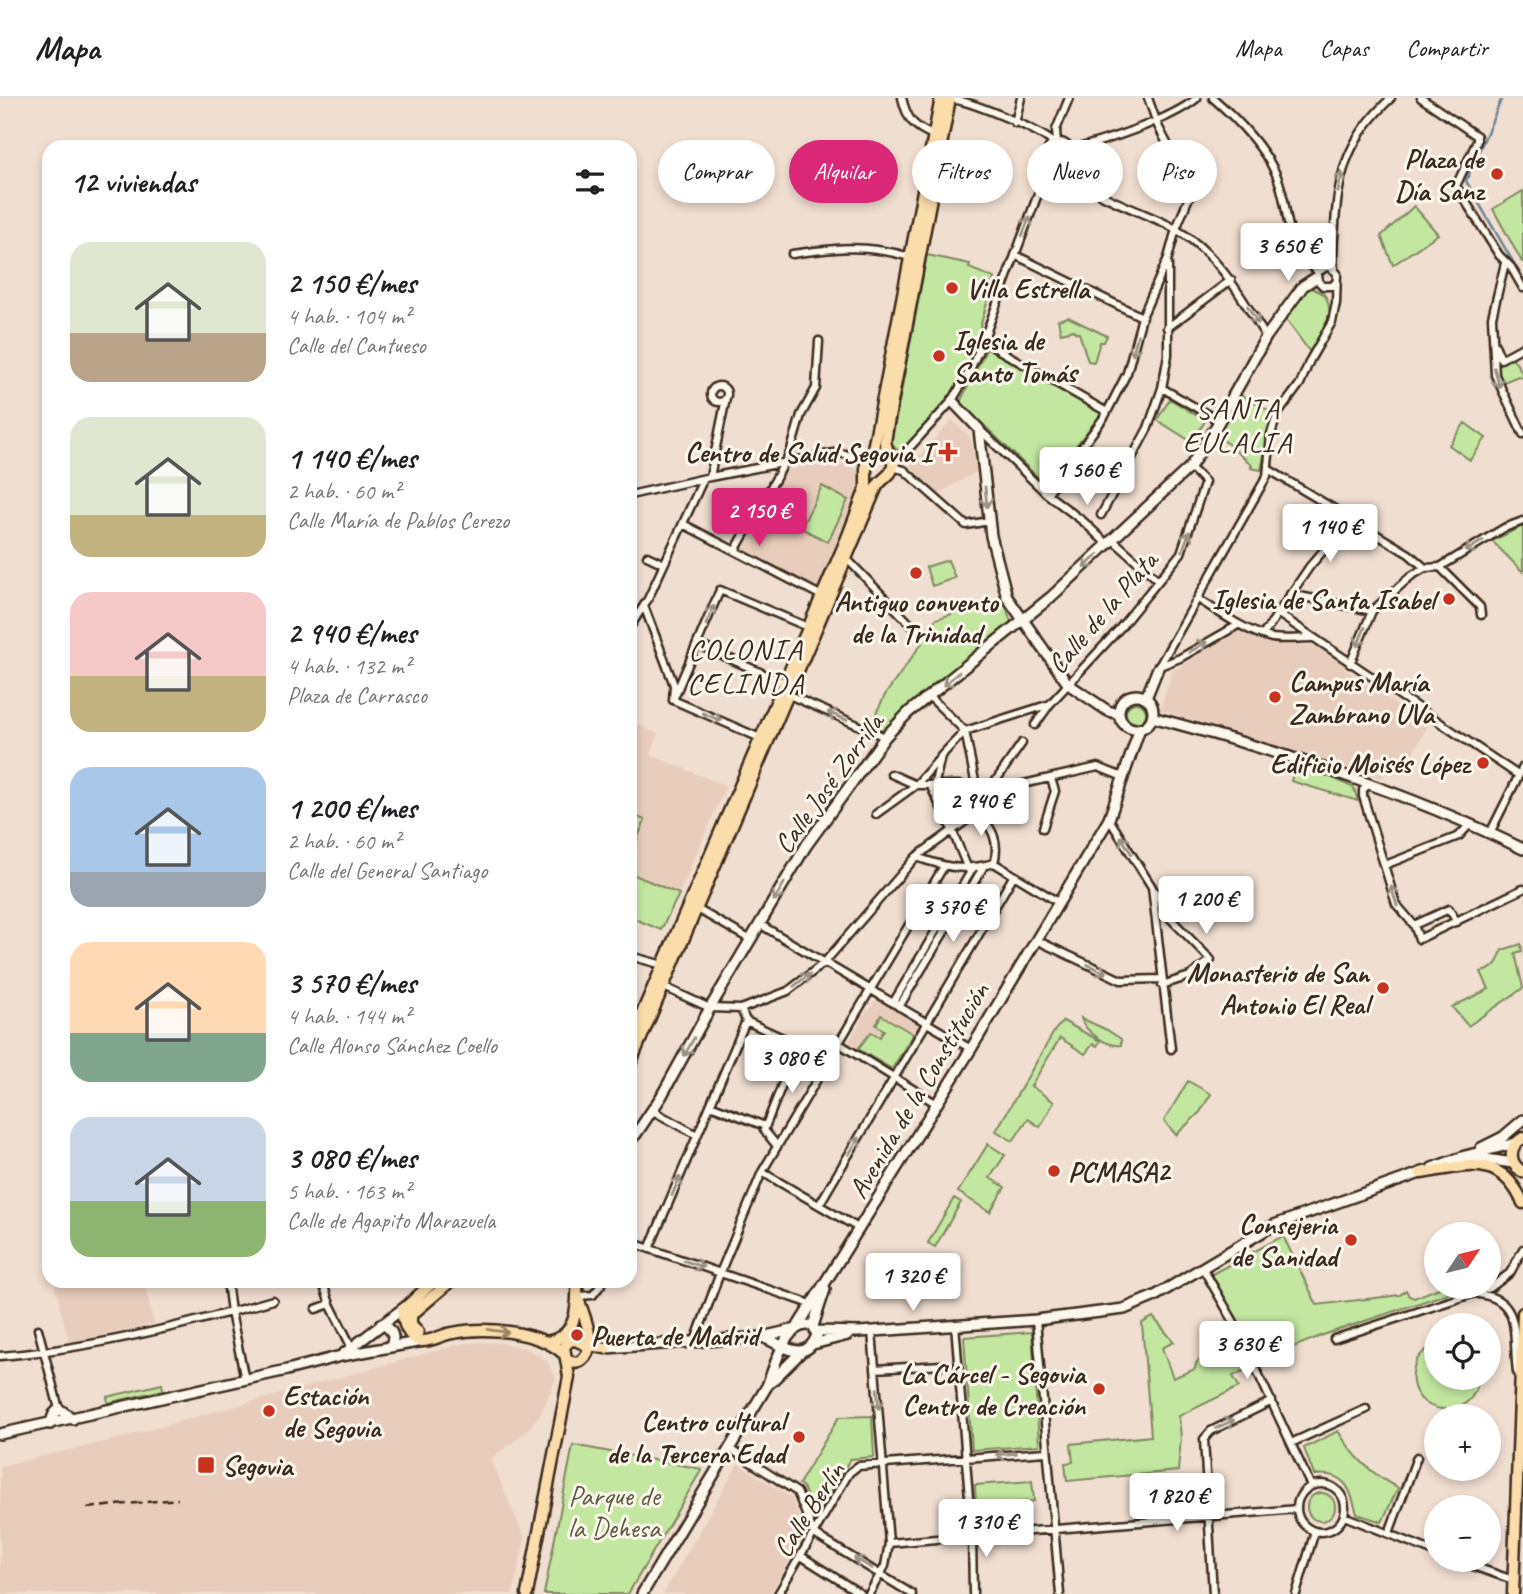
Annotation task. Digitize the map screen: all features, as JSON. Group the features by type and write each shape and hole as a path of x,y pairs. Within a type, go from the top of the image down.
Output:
{"main road":[{"path":"637,1025 866,488 869,457 941,98"},
{"path":"637,1048 877,486 892,467 885,442 950,98"},
{"name":"Calle José Zorrilla","path":"637,1132 656,1112 710,1008 811,838 885,737 898,722 1052,597 1190,467 1266,337 1303,286 1318,274"},
{"path":"952,401 979,429 989,521 1004,590 1068,684 1108,711 1119,714 1126,725 1140,728 1147,724 1152,717 1152,707 1146,698 1135,695 1121,704 1119,714"},
{"path":"869,457 882,451 889,455"},
{"path":"867,472 873,477 883,477"},
{"path":"1146,698 1158,668"},
{"path":"1152,717 1369,783 1470,824 1523,849"},
{"name":"Avenida de la Constitución","path":"642,1594 767,1386 790,1338 815,1307 829,1278 1109,819 1140,728"},
{"path":"1465,1156 1503,1137 1523,1120"},
{"path":"443,1288 411,1317 413,1326 422,1334 490,1329 545,1342 573,1363 585,1350 763,1337 790,1338 807,1324 834,1331 859,1332 1036,1320 1124,1309 1155,1296 1274,1225 1465,1156 1519,1140"},
{"path":"1519,1140 1511,1154 1519,1169 1523,1191"},
{"path":"1421,1173 1476,1159 1498,1160 1519,1169"},
{"path":"1421,1173 1469,1165 1491,1167 1505,1176 1523,1203"},
{"path":"0,1434 341,1356 354,1350 381,1324 426,1288"},
{"path":"527,1594 569,1377 585,1350 577,1288"},
{"path":"545,1342 558,1340 570,1328 578,1297"},
{"path":"405,1307 405,1325 414,1337 424,1341"},
{"path":"815,1307 822,1323 834,1331"},
{"name":"Avenida de la Constitución","path":"813,1344 817,1337 815,1307"},
{"path":"1513,1594 1521,1384 1520,1316"},
{"path":"381,1324 392,1332 393,1341 389,1347"},
{"name":"Avenida de la Constitución","path":"767,1386 802,1351 813,1344 859,1332"},
{"path":"354,1350 424,1341 450,1333"},
{"path":"763,1337 790,1338"},
{"path":"763,1337 775,1348 778,1361"},
{"path":"790,1338 795,1352 802,1351"},
{"path":"569,1377 565,1345 570,1340 578,1340 585,1350"},
{"path":"585,1350 603,1348"},
{"path":"50,1424 59,1409 73,1419"}],"street":[{"path":"902,98 906,116 912,124 933,135"},
{"path":"941,98 950,98 974,106 1052,140"},
{"path":"960,98 974,106"},
{"path":"1015,123 1021,98"},
{"path":"1056,140 1056,130 1069,98"},
{"path":"1047,494 1107,412 1127,373 1142,317 1168,258 1191,191 1148,98"},
{"path":"1099,140 1156,120 1185,107 1197,98"},
{"path":"1213,98 1237,119 1273,168 1290,233 1323,286 1332,286 1336,282"},
{"path":"1158,668 1200,600 1267,476 1271,435 1277,415 1300,384 1333,318 1337,293 1337,274 1334,269 1339,185 1347,156 1365,127 1391,98"},
{"path":"1421,98 1474,132 1478,139 1456,186 1523,288"},
{"path":"989,521 966,525 904,470 892,467 952,401 969,372 1035,203"},
{"path":"1120,203 1176,229 1215,261 1231,280 1266,337"},
{"path":"792,254 850,246 887,250 910,257"},
{"path":"1015,255 1142,317"},
{"path":"1101,515 1148,428 1162,388 1168,359 1168,258"},
{"path":"1505,263 1493,310 1492,337 1496,380 1519,421 1523,434"},
{"path":"1318,274 1325,267 1334,269"},
{"path":"1167,328 1231,280"},
{"path":"1151,298 1167,302"},
{"path":"1492,337 1500,359 1505,359 1522,347"},
{"path":"735,551 790,453 801,415 816,388 819,341"},
{"path":"983,341 1107,412"},
{"path":"1162,388 1219,421"},
{"path":"637,616 707,478 726,398"},
{"path":"979,429 1047,494 1158,580"},
{"path":"637,493 840,453 869,457"},
{"name":"Calle de la Plata","path":"1035,725 1050,704 1120,628 1183,550 1205,482 1190,467"},
{"path":"1268,469 1415,558 1425,568"},
{"path":"1263,635 1310,566 1351,519"},
{"path":"1350,664 1372,611 1409,578 1425,568 1440,567 1504,528 1523,521"},
{"path":"683,524 822,596"},
{"path":"647,556 664,564"},
{"path":"847,559 919,633"},
{"path":"1440,567 1480,607 1481,615"},
{"path":"673,700 720,590 808,628"},
{"path":"1290,594 1372,611"},
{"path":"1200,600 1238,625 1263,635 1280,639 1311,638"},
{"path":"644,606 674,685 673,700"},
{"path":"1277,613 1518,775"},
{"path":"1158,668 1238,625"},
{"path":"697,644 784,683"},
{"path":"789,695 885,737"},
{"path":"930,697 965,731 975,781"},
{"path":"673,700 760,738"},
{"path":"876,814 916,785 965,731 1050,704"},
{"path":"664,987 710,1008 741,1009 788,991 824,962 916,857 978,812 984,791 1022,743"},
{"path":"941,756 933,787 972,871"},
{"path":"891,774 916,785 959,785 984,791 1098,767 1123,777"},
{"path":"1490,833 1523,767"},
{"path":"1043,828 1055,791 1051,779"},
{"path":"1369,783 1363,790 1363,796 1398,908 1414,925 1419,939 1523,889"},
{"path":"978,812 995,837 997,850 994,863"},
{"path":"1036,940 1121,980 1162,982 1190,976 1211,960 1170,918 1109,819"},
{"path":"1385,865 1459,836 1470,824"},
{"path":"916,857 972,871 994,863 1058,902"},
{"path":"695,1341 762,1172 944,866"},
{"path":"898,1002 972,871"},
{"path":"819,1205 1014,876"},
{"path":"1152,887 1171,1049"},
{"path":"697,909 751,940"},
{"path":"1414,925 1449,909 1457,922"},
{"path":"761,925 870,989 898,1002 926,1023 971,1049"},
{"path":"637,958 663,965"},
{"path":"741,1009 746,1021 798,1045 826,1062"},
{"path":"649,1249 746,1021"},
{"path":"838,1043 937,1104"},
{"path":"777,1146 764,1130 798,1045"},
{"path":"710,1105 765,1126"},
{"path":"656,1112 697,1135"},
{"path":"762,1172 860,1229"},
{"path":"637,1245 815,1307"},
{"path":"1502,1280 1518,1262 1523,1249"},
{"path":"1202,1267 1234,1322 1311,1486"},
{"path":"228,1288 245,1380"},
{"path":"324,1288 354,1350"},
{"path":"578,1297 593,1295 598,1288"},
{"path":"1334,1339 1460,1299"},
{"path":"1498,1299 1520,1316"},
{"path":"0,1356 45,1352 231,1312 273,1300"},
{"path":"316,1309 330,1304"},
{"path":"1036,1320 1060,1594"},
{"path":"955,1324 972,1535 973,1594"},
{"path":"38,1329 59,1409"},
{"path":"869,1594 888,1557 889,1543 872,1331"},
{"path":"875,1369 942,1364"},
{"path":"1213,1594 1205,1436 1272,1401"},
{"path":"1291,1443 1366,1409"},
{"path":"729,1448 797,1492 814,1534 912,1594"},
{"name":"Calle Berlín","path":"778,1594 852,1470 861,1464 1046,1452"},
{"path":"1389,1533 1417,1457"},
{"path":"1323,1484 1335,1488 1345,1504 1344,1516 1335,1528 1325,1532 1315,1531 1301,1521 1297,1509 1299,1498 1311,1486 1323,1484"},
{"path":"889,1543 1297,1509"},
{"path":"1344,1516 1424,1547 1420,1557"},
{"path":"1296,1594 1315,1531"},
{"path":"802,1556 861,1594"},
{"path":"1490,1572 1513,1580"},
{"path":"965,1594 972,1582"}],"shaded area":[{"name":"Centro de Salud Segovia I","path":"952,420 970,437 978,471 938,494 908,468"},
{"path":"824,462 833,469 844,462 852,466 858,471 859,484 818,590 742,551 782,471"},
{"name":"Campus María Zambrano UVa","path":"1240,629 1270,644 1316,645 1348,667 1345,669 1428,726 1400,776 1385,770 1382,778 1160,710 1172,671"},
{"path":"637,724 658,734 651,755 726,786 661,930 637,920"},
{"path":"877,998 920,1024 892,1069 849,1043 867,1009 869,1010"},
{"path":"56,1288 146,1288 154,1324 69,1343"},
{"path":"480,1342 526,1348 547,1361 556,1378 541,1413 527,1431 491,1459 525,1539 513,1594 0,1594 0,1466 109,1441 461,1344"},
{"path":"738,1464 792,1498 805,1535 770,1594 663,1594"}],"green space":[{"path":"1523,191 1523,262 1522,262 1493,209"},
{"path":"1414,206 1438,234 1393,265 1381,236"},
{"path":"927,255 970,264 969,268 994,278 973,352 951,395 902,453 891,445"},
{"path":"1310,287 1324,294 1328,302 1329,317 1310,352 1284,317"},
{"path":"1068,317 1107,336 1104,342 1100,342 1094,362 1088,361 1079,333 1074,330 1061,333 1058,320"},
{"path":"987,348 1102,413 1044,483 960,402"},
{"path":"1509,352 1523,378 1518,376 1499,384 1497,356"},
{"path":"1237,393 1273,413 1261,470 1251,468 1252,465 1215,433"},
{"path":"1170,399 1205,421 1192,442 1157,420"},
{"path":"1465,423 1486,438 1470,460 1449,445"},
{"path":"822,486 848,500 828,542 801,528"},
{"path":"1523,526 1523,572 1492,541"},
{"path":"948,560 955,578 932,586 926,567"},
{"path":"1004,601 1012,625 898,715 884,731 871,724 885,695 922,643 919,638 936,619"},
{"path":"1136,703 1143,706 1146,713 1143,720 1136,723 1129,720 1126,713 1129,706"},
{"path":"1295,767 1331,777 1354,788 1358,801 1291,781"},
{"path":"637,817 645,820 637,840"},
{"path":"637,876 679,894 661,930 637,920"},
{"path":"1521,944 1522,951 1515,953 1523,988 1468,1026 1452,1007 1489,989 1481,972 1495,965 1502,950"},
{"path":"881,1015 913,1034 892,1069 858,1049 871,1032 880,1037 884,1030 876,1025"},
{"path":"1081,1018 1121,1039 1121,1045 1097,1037"},
{"path":"1063,1021 1100,1041 1097,1046 1093,1044 1085,1054 1060,1038 1031,1086 1054,1102 1040,1127 1028,1119 1013,1141 996,1131 1055,1030"},
{"path":"1188,1081 1211,1094 1200,1112 1176,1135 1164,1121"},
{"path":"988,1144 1005,1155 990,1178 1005,1187 990,1212 958,1192"},
{"path":"954,1198 961,1202 935,1247 928,1243"},
{"path":"1283,1236 1317,1305 1400,1295 1406,1290 1409,1296 1414,1298 1424,1294 1424,1299 1431,1299 1326,1334 1260,1360 1212,1274"},
{"path":"1153,1317 1174,1342 1162,1348 1173,1378 1195,1369 1196,1363 1229,1342 1232,1348 1237,1346 1248,1369 1233,1376 1239,1387 1179,1416 1181,1438 1178,1471 1067,1481 1065,1463 1073,1462 1071,1444 1151,1436 1142,1323"},
{"path":"1032,1332 1039,1445 972,1450 964,1337"},
{"path":"1424,1352 1424,1390 1475,1392 1464,1404 1428,1404 1420,1398 1414,1387 1413,1372 1418,1358"},
{"path":"162,1384 163,1390 108,1403 107,1397"},
{"path":"872,1416 874,1457 850,1459 818,1514 814,1514 803,1487 799,1484 839,1417"},
{"path":"1338,1431 1364,1464 1398,1488 1382,1522 1357,1514 1349,1490 1340,1479 1314,1475 1304,1448"},
{"name":"Parque de la Dehesa","path":"573,1445 702,1469 628,1594 544,1594"},
{"path":"1032,1481 1034,1501 976,1506 975,1485"},
{"path":"1321,1493 1331,1497 1335,1507 1331,1517 1321,1521 1311,1517 1307,1507 1311,1497"}],"waterway":[{"path":"1502,98 1466,181 1523,279"}],"railway":[{"path":"87,1508 178,1499"}],"place":[{"name":"Plaza de Día Sanz","path":"1497,174"},
{"name":"Villa Estrella","path":"952,288"},
{"name":"Iglesia de Santo Tomás","path":"939,356"},
{"name":"Centro de Salud Segovia I","path":"948,452"},
{"name":"Antiguo convento de la Trinidad","path":"916,573"},
{"name":"Iglesia de Santa Isabel","path":"1449,599"},
{"name":"Campus María Zambrano UVa","path":"1275,697"},
{"name":"Edificio Moisés López","path":"1483,763"},
{"name":"Monasterio de San Antonio El Real","path":"1383,988"},
{"name":"PCMASA2","path":"1054,1171"},
{"name":"Consejeria de Sanidad","path":"1351,1240"},
{"name":"Puerta de Madrid","path":"577,1335"},
{"name":"La Cárcel - Segovia Centro de Creación","path":"1099,1389"},
{"name":"Estación de Segovia","path":"269,1411"},
{"name":"Centro cultural de la Tercera Edad","path":"799,1437"},
{"name":"Segovia","path":"206,1465"}],"district":[{"name":"SANTA EULALIA","path":"1238,425"},
{"name":"COLONIA CELINDA","path":"746,666"}]}
